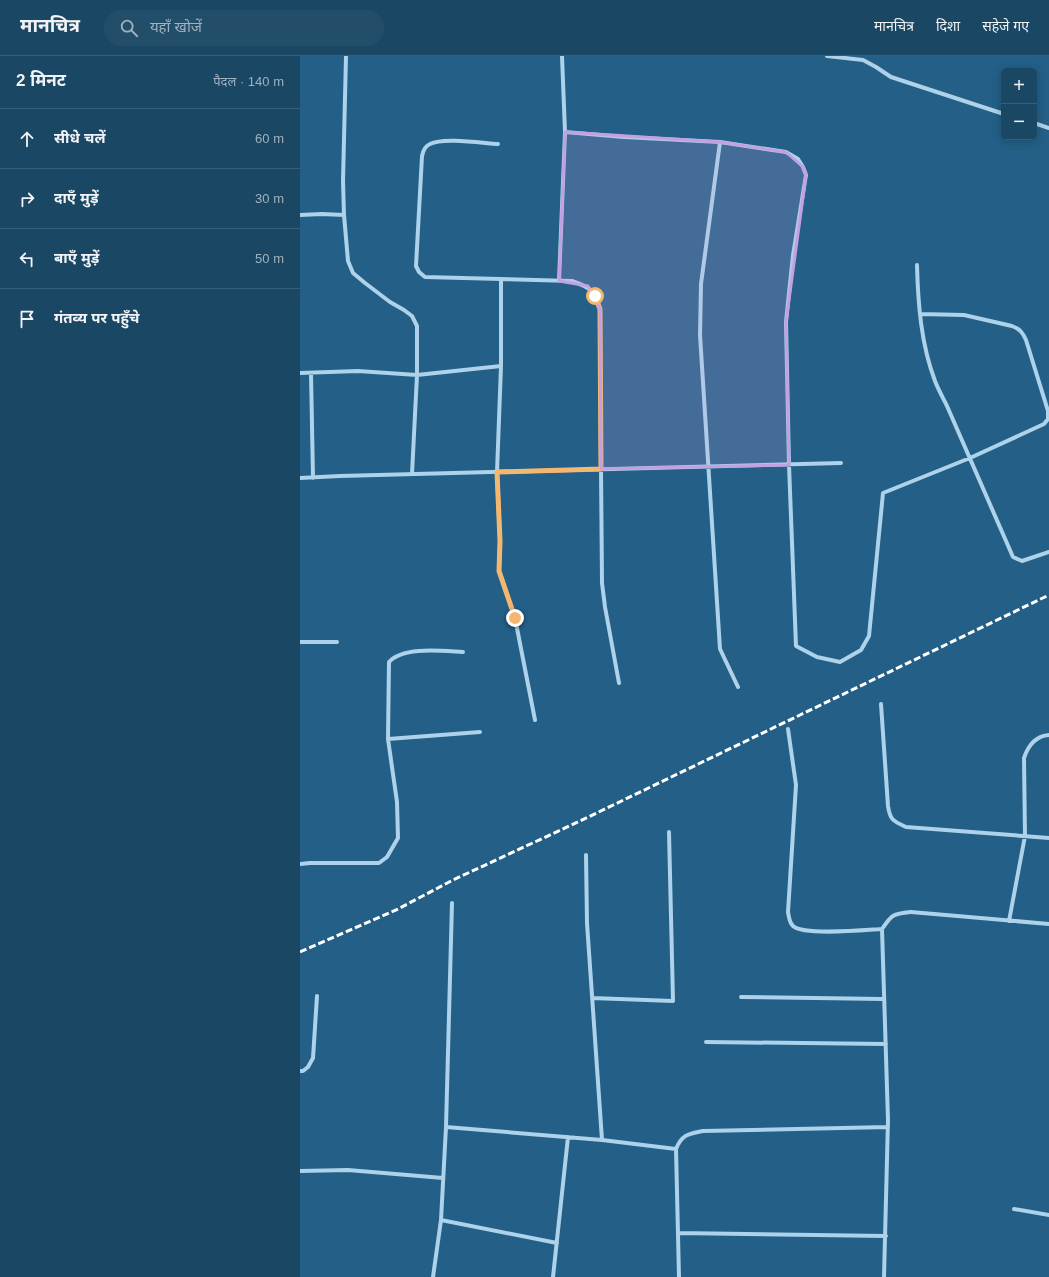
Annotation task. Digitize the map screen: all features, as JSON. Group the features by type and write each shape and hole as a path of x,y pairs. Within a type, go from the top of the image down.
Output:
{"street":[{"path":"346,56 343,181 348,261 353,273 365,284 412,316 417,326 417,374 412,474"},
{"path":"559,281 565,132 562,56"},
{"path":"827,56 863,60 891,77 1001,113"},
{"path":"1037,124 1049,128"},
{"path":"565,132 720,142 786,152 798,159 804,167 806,175 793,256 786,322 789,465 796,646 817,657 840,662 861,650 869,636 883,493 970,458 1044,424 1048,419 1048,412 1023,333 1012,326 964,315 920,314"},
{"path":"498,144 440,140 429,144 424,149 422,156 416,266 419,272 425,277 572,281 588,286 595,296 600,309 603,589 619,683"},
{"path":"720,142 707,230 701,284 700,335 720,649 738,687"},
{"path":"300,215 322,214 344,216"},
{"path":"917,265 921,329 935,382 1013,557 1022,561 1049,552"},
{"path":"500,279 501,366 497,472 500,541 499,571 515,618 535,720"},
{"path":"300,373 358,371 417,374 501,366"},
{"path":"311,372 313,478"},
{"path":"300,478 841,463"},
{"path":"300,642 337,642"},
{"path":"300,864 379,863 388,857 398,838 399,825 388,739 389,662 394,656 415,651 464,652"},
{"path":"882,704 888,806 890,816 896,822 906,827 1049,838"},
{"path":"788,729 796,785 788,912 790,922 794,927 809,932 882,929"},
{"path":"388,739 480,732"},
{"path":"1009,921 1025,836 1024,758 1034,741 1044,735 1049,735"},
{"path":"592,998 673,1001 669,832"},
{"path":"586,855 587,923 602,1140"},
{"path":"433,1277 441,1220 446,1127 452,903"},
{"path":"884,1277 888,1127 882,929 889,918 898,913 1049,924"},
{"path":"300,1071 303,1071 308,1067 313,1058 316,996"},
{"path":"741,997 884,998"},
{"path":"706,1042 886,1044"},
{"path":"446,1127 602,1140 676,1149"},
{"path":"679,1277 676,1149 679,1140 687,1134 703,1131 888,1127"},
{"path":"553,1277 568,1138"},
{"path":"300,1171 348,1170 443,1178"},
{"path":"1014,1209 1049,1215"},
{"path":"441,1220 557,1243"},
{"path":"678,1232 886,1236"}],"highlighted area":[{"path":"565,132 720,142 786,152 803,167 806,175 786,322 789,465 601,469 600,309 588,286 559,281"}],"railway":[{"path":"300,952 398,909 453,880 580,821 1049,595"}],"route":[{"path":"515,618 505,593 499,571 500,541 497,472 601,469 600,309 595,296"}]}
